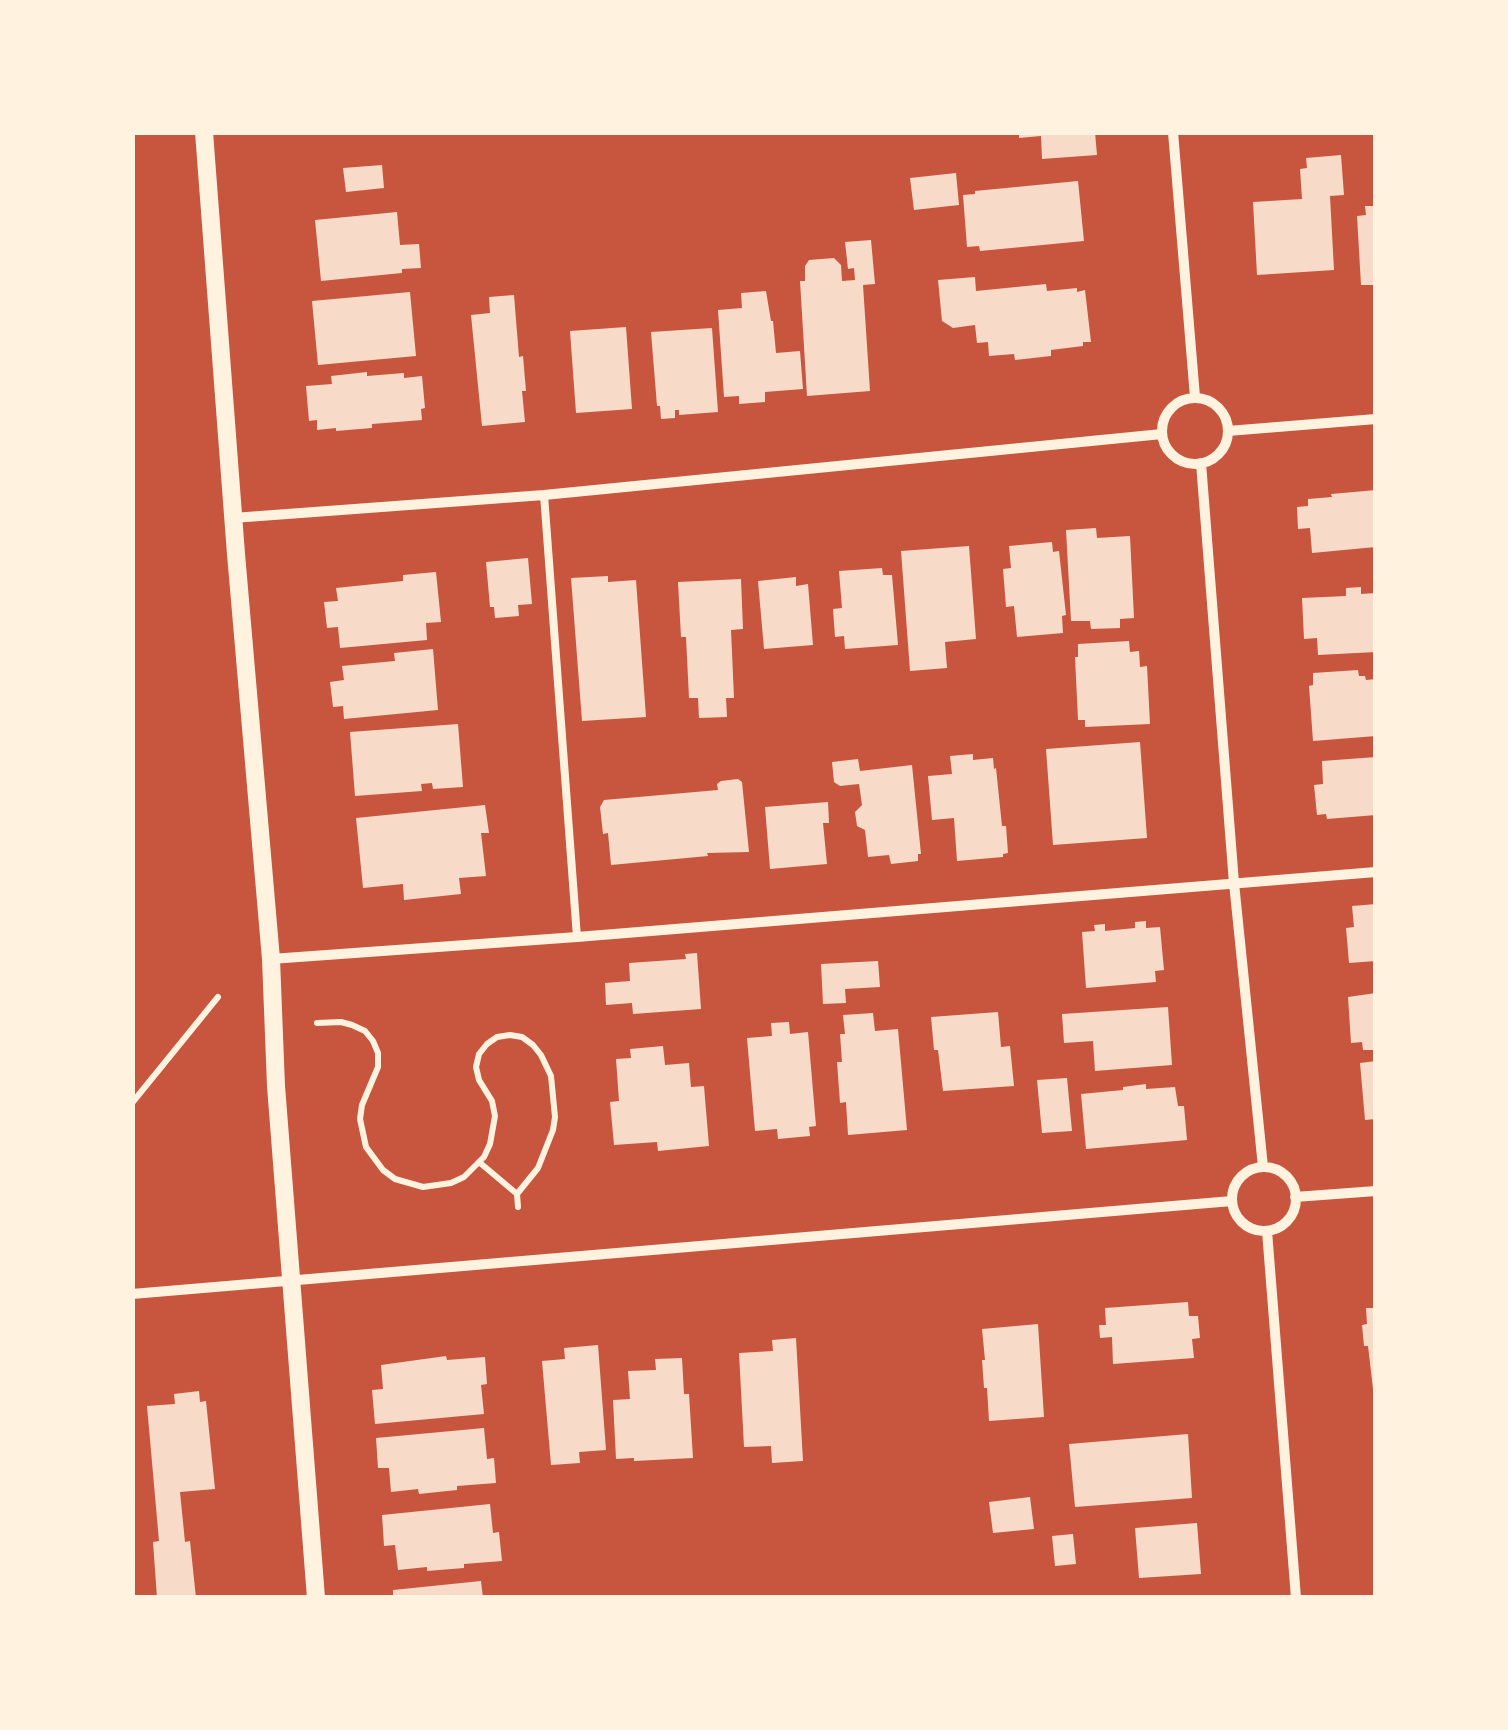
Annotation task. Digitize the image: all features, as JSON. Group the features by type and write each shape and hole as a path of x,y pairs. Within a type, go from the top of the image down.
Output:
{"street":[{"path":"204,132 316,1598"},
{"path":"1173,132 1194,398"},
{"path":"1194,398 1218,406 1226,415 1228,430 1224,449 1201,463 1184,462 1174,456 1162,434 1170,409 1178,402 1194,398"},
{"path":"1228,430 1376,419"},
{"path":"234,518 544,495 1162,434"},
{"path":"1201,463 1234,882 1263,1167"},
{"path":"270,959 1376,872"},
{"path":"1263,1167 1284,1174 1295,1197 1289,1219 1267,1231 1252,1230 1243,1224 1232,1201 1242,1175 1263,1167"},
{"path":"1295,1197 1376,1191"},
{"path":"132,1294 1232,1201"},
{"path":"1267,1231 1296,1598"}],"lane":[{"path":"544,495 576,937"}],"path":[{"path":"132,1103 218,997"},
{"path":"317,1023 352,1025 365,1031 373,1041 378,1066 360,1119 366,1147 383,1170 408,1184 437,1186 464,1177 479,1162 490,1144 495,1116 492,1101 478,1080 479,1054 498,1037 522,1037 533,1045 546,1064 554,1090 555,1117 538,1168 517,1194 518,1207"},
{"path":"479,1162 517,1194"}],"building":[{"path":"1019,132 1095,132 1097,155 1042,159 1041,136 1019,138"},
{"path":"1341,155 1344,195 1330,196 1334,270 1257,275 1253,202 1302,199 1300,169 1307,168 1306,158"},
{"path":"382,165 384,188 346,192 343,168"},
{"path":"956,173 959,205 914,210 910,178"},
{"path":"1078,181 1084,241 980,251 979,246 967,247 963,195"},
{"path":"1365,206 1376,206 1376,285 1361,285 1357,216 1366,215"},
{"path":"397,212 400,245 419,244 421,268 321,281 315,220"},
{"path":"871,240 875,284 863,285 870,391 807,396 800,281 805,281 805,266 809,260 834,258 841,265 842,281 855,280 854,268 848,269 845,242"},
{"path":"975,277 976,291 1046,284 1047,291 1085,290 1091,342 1051,350 1051,356 1015,360 1014,354 989,356 988,342 977,343 975,325 953,328 942,321 938,280"},
{"path":"766,291 776,353 800,351 803,389 765,392 765,402 739,404 739,396 724,397 718,310 742,308 741,293"},
{"path":"410,292 416,356 318,365 312,301"},
{"path":"514,295 519,357 523,356 525,422 482,426 471,315 490,313 489,297"},
{"path":"626,327 632,409 576,413 570,331"},
{"path":"712,328 718,412 679,415 679,410 675,410 675,418 661,419 651,332"},
{"path":"367,372 367,376 422,376 422,420 372,424 372,428 317,430 317,420 309,421 306,386 332,384 331,376"},
{"path":"1376,490 1376,547 1312,553 1310,528 1298,529 1297,507 1308,506 1308,499 1332,497 1331,494"},
{"path":"1096,528 1097,538 1130,536 1134,618 1120,619 1120,628 1091,629 1090,621 1071,621 1066,530"},
{"path":"1052,542 1053,552 1059,551 1066,615 1062,616 1063,633 1017,637 1014,606 1006,607 1003,569 1011,568 1009,546"},
{"path":"969,546 976,639 945,642 947,668 910,671 901,551"},
{"path":"528,558 532,604 518,605 519,616 495,618 494,607 490,607 486,562"},
{"path":"882,568 883,575 892,575 898,645 845,649 844,636 835,637 833,609 842,608 839,571"},
{"path":"436,572 441,622 426,623 427,640 340,648 338,627 327,628 324,602 338,601 336,588 403,581 403,575"},
{"path":"608,576 608,582 636,580 646,717 582,721 571,578"},
{"path":"796,577 796,586 808,584 813,645 764,649 758,581"},
{"path":"741,579 743,629 731,630 734,698 726,698 727,717 699,718 698,698 689,698 678,582"},
{"path":"1361,587 1361,594 1376,593 1376,652 1318,655 1317,638 1304,639 1302,598 1346,596 1346,588"},
{"path":"1129,641 1130,652 1139,651 1140,667 1147,666 1150,724 1085,727 1085,720 1078,720 1078,644"},
{"path":"433,649 438,710 344,719 343,706 333,707 330,682 344,680 342,666 395,661 394,653"},
{"path":"1358,670 1366,680 1376,679 1376,736 1313,741 1309,686 1313,685 1313,673"},
{"path":"458,724 463,787 433,789 432,783 421,784 422,791 355,796 350,732"},
{"path":"1140,742 1147,838 1053,845 1046,749"},
{"path":"973,754 973,760 993,758 1008,853 1003,857 957,861 954,818 932,820 928,776 952,774 950,756"},
{"path":"1376,757 1376,815 1327,819 1326,814 1317,815 1314,785 1323,784 1322,761"},
{"path":"858,759 860,771 912,765 921,854 918,861 891,864 889,855 868,857 865,830 857,826 855,812 862,805 859,784 840,786 834,782 832,762"},
{"path":"721,781 742,782 749,852 611,865 608,833 603,834 600,807 604,800 718,790"},
{"path":"828,802 829,823 823,823 827,864 770,869 765,807"},
{"path":"485,805 489,833 481,833 486,876 459,878 461,894 404,900 403,884 363,888 356,818"},
{"path":"1376,904 1376,961 1349,963 1346,928 1354,927 1352,906"},
{"path":"1146,921 1146,928 1160,927 1164,970 1155,971 1156,982 1086,988 1082,932 1095,931 1094,925 1105,924 1105,931 1135,928 1135,922"},
{"path":"697,953 701,1009 633,1014 632,1003 606,1005 605,983 630,981 629,963 686,959 685,954"},
{"path":"878,961 880,987 845,989 846,1003 823,1004 821,964"},
{"path":"1376,993 1376,1050 1363,1050 1362,1042 1351,1043 1348,997"},
{"path":"1168,1007 1172,1065 1095,1071 1093,1041 1064,1043 1062,1014"},
{"path":"998,1012 1001,1047 1010,1046 1014,1086 943,1091 931,1017"},
{"path":"873,1013 875,1031 898,1029 907,1130 848,1135 846,1102 840,1103 837,1062 842,1062 843,1015"},
{"path":"789,1022 790,1034 808,1032 816,1126 809,1127 810,1136 778,1139 777,1129 755,1131 747,1038 772,1036 771,1023"},
{"path":"663,1046 665,1065 689,1063 691,1087 704,1086 709,1146 658,1151 657,1142 614,1145 610,1102 619,1101 616,1059 631,1058 630,1049"},
{"path":"1376,1061 1376,1119 1365,1120 1360,1063"},
{"path":"1067,1078 1072,1131 1042,1133 1037,1080"},
{"path":"1146,1084 1146,1089 1175,1087 1178,1106 1184,1106 1187,1140 1086,1149 1081,1094"},
{"path":"1188,1302 1189,1316 1198,1316 1200,1338 1192,1339 1194,1358 1113,1364 1112,1337 1100,1338 1099,1325 1106,1325 1105,1308"},
{"path":"1366,1308 1376,1308 1376,1389 1368,1346 1364,1346 1362,1325 1367,1324"},
{"path":"1038,1324 1044,1417 989,1421 982,1329"},
{"path":"796,1338 803,1461 772,1463 771,1446 744,1447 739,1353 773,1351 772,1340"},
{"path":"598,1345 606,1450 579,1452 580,1463 551,1465 542,1361 565,1359 564,1348"},
{"path":"446,1356 447,1360 485,1357 487,1384 481,1385 484,1414 375,1424 372,1390 383,1389 381,1365"},
{"path":"682,1358 684,1394 689,1394 693,1458 616,1459 613,1400 630,1399 628,1371 656,1370 655,1359"},
{"path":"199,1391 200,1402 206,1401 215,1489 180,1492 196,1598 157,1598 153,1542 159,1541 147,1406 175,1404 174,1394"},
{"path":"484,1428 487,1459 494,1458 496,1483 419,1494 418,1489 391,1492 389,1468 378,1468 376,1438"},
{"path":"1188,1434 1192,1498 1075,1507 1069,1444"},
{"path":"1030,1497 1034,1529 993,1533 989,1502"},
{"path":"490,1504 493,1533 499,1532 502,1561 464,1564 464,1568 398,1570 395,1545 384,1546 382,1515"},
{"path":"1197,1523 1201,1574 1139,1578 1135,1528"},
{"path":"1073,1534 1076,1564 1055,1566 1052,1536"},
{"path":"481,1581 483,1598 393,1598 393,1590"}]}
